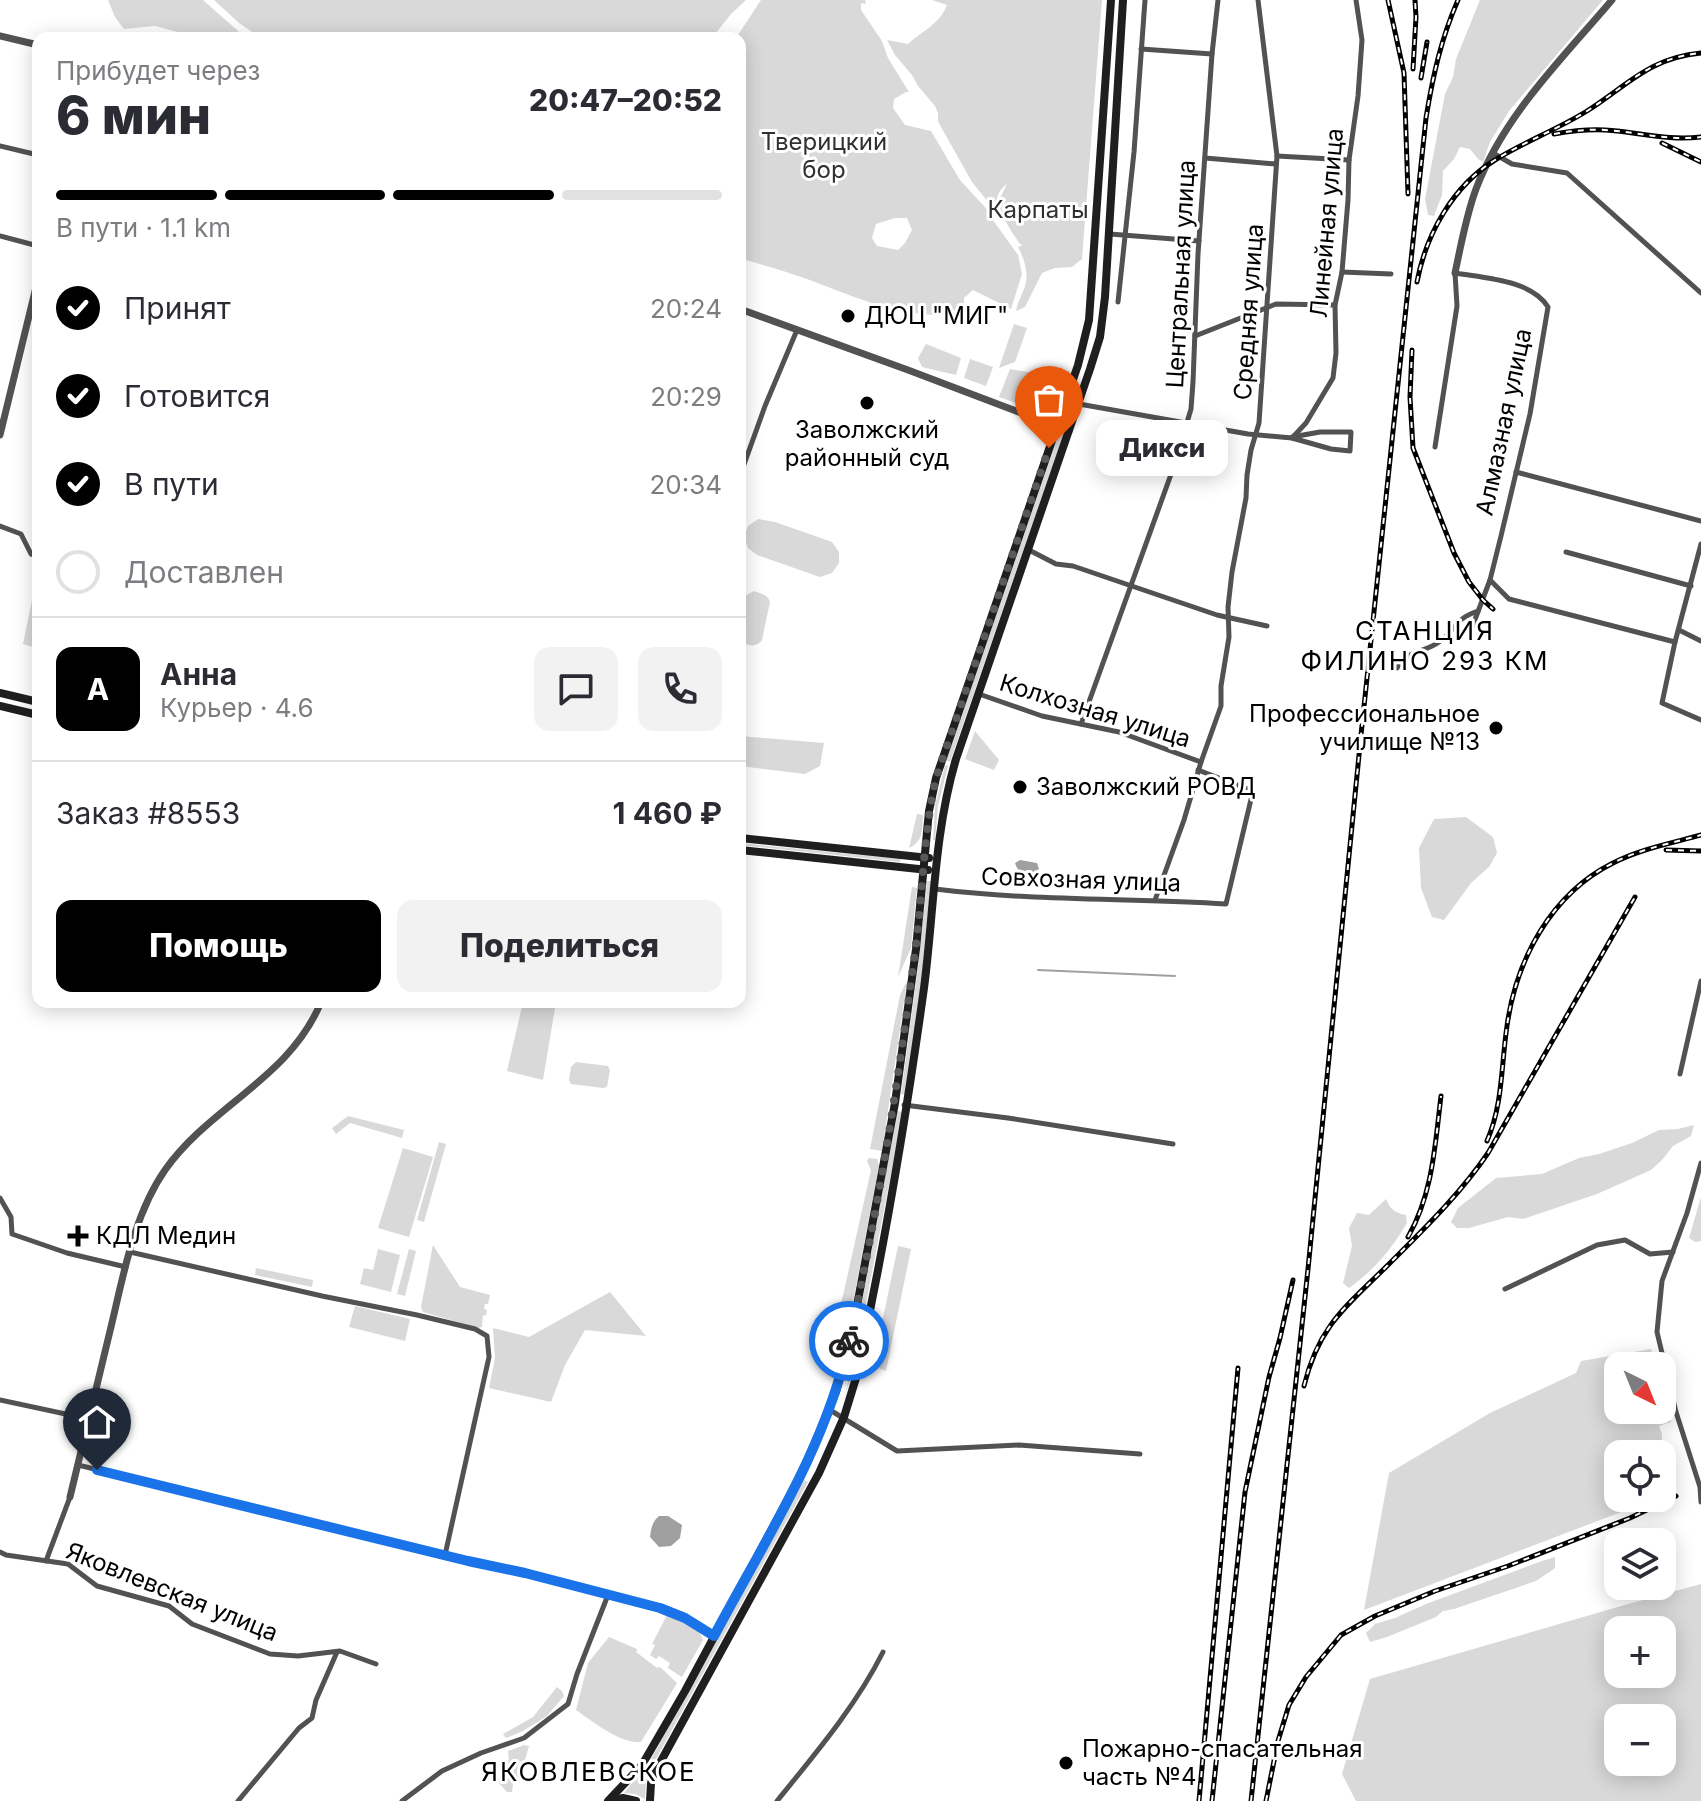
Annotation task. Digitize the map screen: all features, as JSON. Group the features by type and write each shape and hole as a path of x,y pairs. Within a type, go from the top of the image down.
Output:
{"main road":[{"path":"609,1801 642,1765 714,1636 802,1473 840,1381 895,1103 916,949 929,811 936,778 1078,365 1089,320 1111,0"},
{"path":"650,1801 651,1783 658,1766 808,1493 844,1417 861,1355 908,1105 929,953 942,816 949,781 1100,337 1123,0"},
{"path":"0,693 32,701"},
{"path":"0,706 32,714"},
{"path":"746,839 938,859"},
{"path":"746,851 936,870"},
{"path":"609,1801 623,1798 636,1801"}],"street":[{"path":"1118,302 1134,152 1145,0"},
{"name":"Центральная улица","path":"1081,724 1188,424 1218,0"},
{"name":"Средняя улица","path":"1155,900 1221,706 1232,572 1261,406 1277,156 1258,0"},
{"name":"Линейная улица","path":"1292,438 1306,423 1333,378 1335,305 1342,272 1349,160 1362,40 1356,0"},
{"path":"1435,447 1457,306 1455,273 1472,200 1511,122 1612,0"},
{"path":"0,36 32,44"},
{"path":"1141,49 1212,54"},
{"path":"0,146 32,154"},
{"path":"1493,153 1512,164 1567,173 1701,293"},
{"path":"1277,156 1349,160"},
{"path":"1205,158 1276,164"},
{"path":"1109,234 1199,241"},
{"path":"0,236 32,244"},
{"path":"1342,272 1391,274"},
{"name":"Алмазная улица","path":"1455,273 1519,286 1538,295 1548,307 1530,414 1490,580 1471,630"},
{"path":"0,435 32,304"},
{"path":"1195,336 1276,304 1335,305"},
{"path":"746,311 1069,431"},
{"path":"746,459 797,330"},
{"path":"1078,365 1090,369"},
{"path":"1078,404 1256,435 1292,438 1350,451 1351,432 1320,432 1292,438"},
{"path":"1516,472 1701,521"},
{"path":"0,526 21,534 32,554"},
{"path":"1701,544 1662,703 1701,720"},
{"path":"1028,550 1056,564 1073,566 1229,619 1267,626"},
{"path":"1566,552 1691,586"},
{"path":"1490,580 1509,599 1675,642"},
{"path":"1397,668 1403,658 1439,642 1463,616 1479,610"},
{"path":"1679,630 1701,641"},
{"name":"Колхозная улица","path":"979,694 1042,716 1119,732 1201,762"},
{"name":"Совхозная улица","path":"935,889 992,895 1226,904 1253,791 1198,770"},
{"path":"1680,1074 1701,981"},
{"path":"46,1561 70,1497 126,1267 148,1201 169,1165 197,1135 288,1055 310,1026 318,1008"},
{"path":"895,1103 1173,1144"},
{"path":"1701,1163 1662,1281 1657,1332 1676,1412 1700,1487 1701,1502"},
{"path":"0,1198 11,1217 12,1234 67,1253 126,1267"},
{"path":"1505,1289 1597,1245 1625,1240 1650,1254 1673,1252"},
{"path":"130,1252 417,1315 475,1329 487,1336 489,1357 445,1555"},
{"path":"0,1400 89,1419"},
{"path":"830,1410 897,1451 1019,1445 1140,1454"},
{"path":"78,1465 608,1595 673,1613 714,1636"},
{"name":"Яковлевская улица","path":"0,1552 68,1564 97,1586 169,1606 192,1624 270,1654 298,1656 337,1652 376,1664"},
{"path":"402,1801 442,1771 524,1738 568,1704 608,1595"},
{"path":"238,1801 299,1728 312,1718 316,1700 337,1652"},
{"path":"777,1801 855,1699 883,1652"}],"green space":[{"path":"108,0 203,0 239,32 178,32 155,26 124,29"},
{"path":"214,0 746,0 717,32 252,32"},
{"name":"Тверицкий бор","path":"761,0 865,0 866,4 861,3 861,10 882,41 888,58 909,92 894,99 893,108 905,125 931,131 960,180 994,217 993,220 1018,255 1022,274 1011,309 973,290 964,298 964,309 958,314 946,303 938,307 934,315 869,302 746,260 746,32 740,32","holes":["895,218 907,218 912,230 898,250 877,246 872,238 876,224"]},
{"name":"Тверицкий бор","path":"932,0 1102,0 1082,259 1072,267 1042,273 1025,307 1016,311 1025,286 1026,271 1018,247 1023,245 1007,224 998,202 1007,184 998,197 997,213 972,182 938,121 935,106 887,40 908,44 935,22 947,5"},
{"path":"1480,0 1603,0 1509,111 1490,142 1483,162 1470,149 1460,147 1443,171 1442,195 1434,216 1428,215 1425,199 1445,94"},
{"path":"1014,324 1027,328 1015,362 999,368"},
{"path":"926,344 961,358 956,375 922,367 918,358"},
{"path":"970,359 993,367 986,386 964,378"},
{"path":"1062,367 1045,413 999,397 1010,369 1045,375"},
{"path":"1060,431 1064,433 950,762 946,760"},
{"path":"758,519 775,522 832,542 839,552 839,563 832,573 820,577 757,555 746,542 748,526"},
{"path":"754,591 766,596 770,602 762,640 752,645 746,644 746,595"},
{"path":"32,600 32,647 23,644"},
{"path":"975,731 999,760 994,770 965,759"},
{"path":"746,736 824,743 820,766 805,774 746,767"},
{"path":"945,765 948,766 933,840 935,806"},
{"path":"917,814 923,815 921,834 909,848"},
{"path":"1466,817 1493,837 1497,853 1489,867 1471,883 1444,920 1432,917 1421,888 1419,848 1434,819"},
{"path":"746,844 901,859 900,862 746,846"},
{"path":"927,881 931,881 922,976 906,1095 901,1094"},
{"path":"912,887 917,888 911,948 898,977"},
{"path":"907,981 882,1151 870,1149 900,995"},
{"path":"522,1008 555,1008 543,1080 507,1071"},
{"path":"576,1062 608,1066 607,1087 571,1084 571,1067"},
{"path":"897,1111 903,1112 855,1360 844,1400 853,1361"},
{"path":"348,1116 404,1130 402,1138 350,1123 336,1134 332,1128"},
{"path":"1694,1125 1691,1136 1673,1146 1651,1170 1597,1194 1523,1219 1508,1217 1469,1228 1457,1228 1451,1222 1458,1208 1496,1178 1542,1174 1579,1158 1632,1143 1659,1130"},
{"path":"439,1142 446,1144 424,1222 417,1220"},
{"path":"403,1148 433,1157 409,1237 378,1228"},
{"path":"869,1158 877,1159 879,1165 845,1344 831,1341 871,1170 867,1161"},
{"path":"1701,1197 1701,1241 1695,1242 1689,1238"},
{"path":"1386,1199 1393,1210 1406,1215 1407,1223 1381,1259 1349,1288 1343,1283 1352,1246 1349,1228 1357,1213 1369,1215"},
{"path":"433,1245 460,1287 490,1295 488,1304 485,1304 484,1309 487,1310 486,1316 483,1315 482,1327 423,1312 421,1307"},
{"path":"898,1246 911,1249 886,1371 873,1366"},
{"path":"378,1249 400,1255 391,1292 360,1284 364,1268 373,1270"},
{"path":"409,1249 416,1251 405,1296 397,1294"},
{"path":"256,1268 313,1280 312,1287 255,1275"},
{"path":"610,1292 646,1336 585,1330 565,1365 551,1402 489,1388 495,1358 493,1328 529,1337"},
{"path":"355,1306 410,1319 405,1341 349,1327"},
{"path":"1604,1357 1604,1424 1665,1424 1659,1426 1662,1440 1604,1440 1604,1512 1621,1512 1364,1610 1389,1473 1490,1413 1576,1373 1581,1361"},
{"path":"804,1480 808,1482 650,1770 645,1799 624,1793 650,1761"},
{"path":"1555,1557 1555,1568 1536,1581 1443,1611 1436,1617 1387,1637 1370,1642 1366,1633 1375,1624"},
{"path":"1701,1584 1701,1801 1356,1801 1342,1774 1370,1679 1643,1600 1676,1600 1676,1591"},
{"path":"670,1614 690,1624 703,1640 682,1677 668,1668 670,1663 659,1656 656,1659 650,1655 655,1645 652,1644"},
{"path":"609,1637 637,1649 636,1652 657,1668 660,1667 677,1683 641,1742 616,1736 576,1710 588,1663"},
{"path":"557,1687 564,1696 547,1716 506,1738 503,1734 533,1717"},
{"path":"529,1746 522,1770 513,1784 512,1792 507,1792 496,1780 507,1768 508,1751"}],"shaded area":[{"path":"1020,860 1037,863 1039,869 1028,874 1022,872 1015,863"},
{"path":"659,1516 668,1516 682,1525 680,1538 671,1546 659,1547 650,1537 653,1523"}],"waterway":[{"path":"1038,970 1175,976"}],"railway":[{"path":"1388,0 1404,73 1408,194"},
{"path":"1413,69 1415,0"},
{"path":"1251,1801 1426,118 1438,58 1458,0"},
{"path":"1421,78 1427,42"},
{"path":"1417,282 1427,246 1444,213 1454,197 1480,171 1506,153 1587,111 1653,67 1701,53"},
{"path":"1554,134 1599,130 1664,137 1701,137"},
{"path":"1662,143 1701,162"},
{"path":"1412,350 1410,397 1413,448 1454,553 1469,582 1493,609"},
{"path":"1487,1141 1499,1099 1512,1001 1528,954 1540,931 1572,892 1591,876 1623,858 1701,835"},
{"path":"1666,850 1701,851"},
{"path":"1304,1386 1318,1347 1337,1317 1442,1210 1488,1153 1635,897"},
{"path":"1408,1237 1428,1186 1441,1096"},
{"path":"1212,1801 1245,1492 1293,1280"},
{"path":"1199,1801 1238,1368"},
{"path":"1266,1801 1289,1705 1306,1677 1341,1635 1375,1616 1435,1591 1508,1566 1643,1512"}],"way so far":[{"path":"849,1341 895,1103 916,949 929,811 936,778 1049,448"}],"place":[{"name":"ДЮЦ \"МИГ\"","path":"848,316"},
{"name":"Заволжский районный суд","path":"867,403"},
{"name":"Дикси","path":"1049,448"},
{"name":"Профессиональное училище №13","path":"1496,728"},
{"name":"Заволжский РОВД","path":"1020,787"},
{"name":"КДЛ Медин","path":"78,1236"},
{"name":"Пожарно-спасательная часть №4","path":"1066,1763"}],"district":[{"name":"СТАНЦИЯ ФИЛИНО 293 КМ","path":"1425,646"},
{"name":"ЯКОВЛЕВСКОЕ","path":"589,1772"}],"route":[{"path":"97,1470 660,1608 685,1618 714,1636 817,1442 836,1392 849,1341"}],"park label":[{"name":"Карпаты","path":"1038,210"}]}
